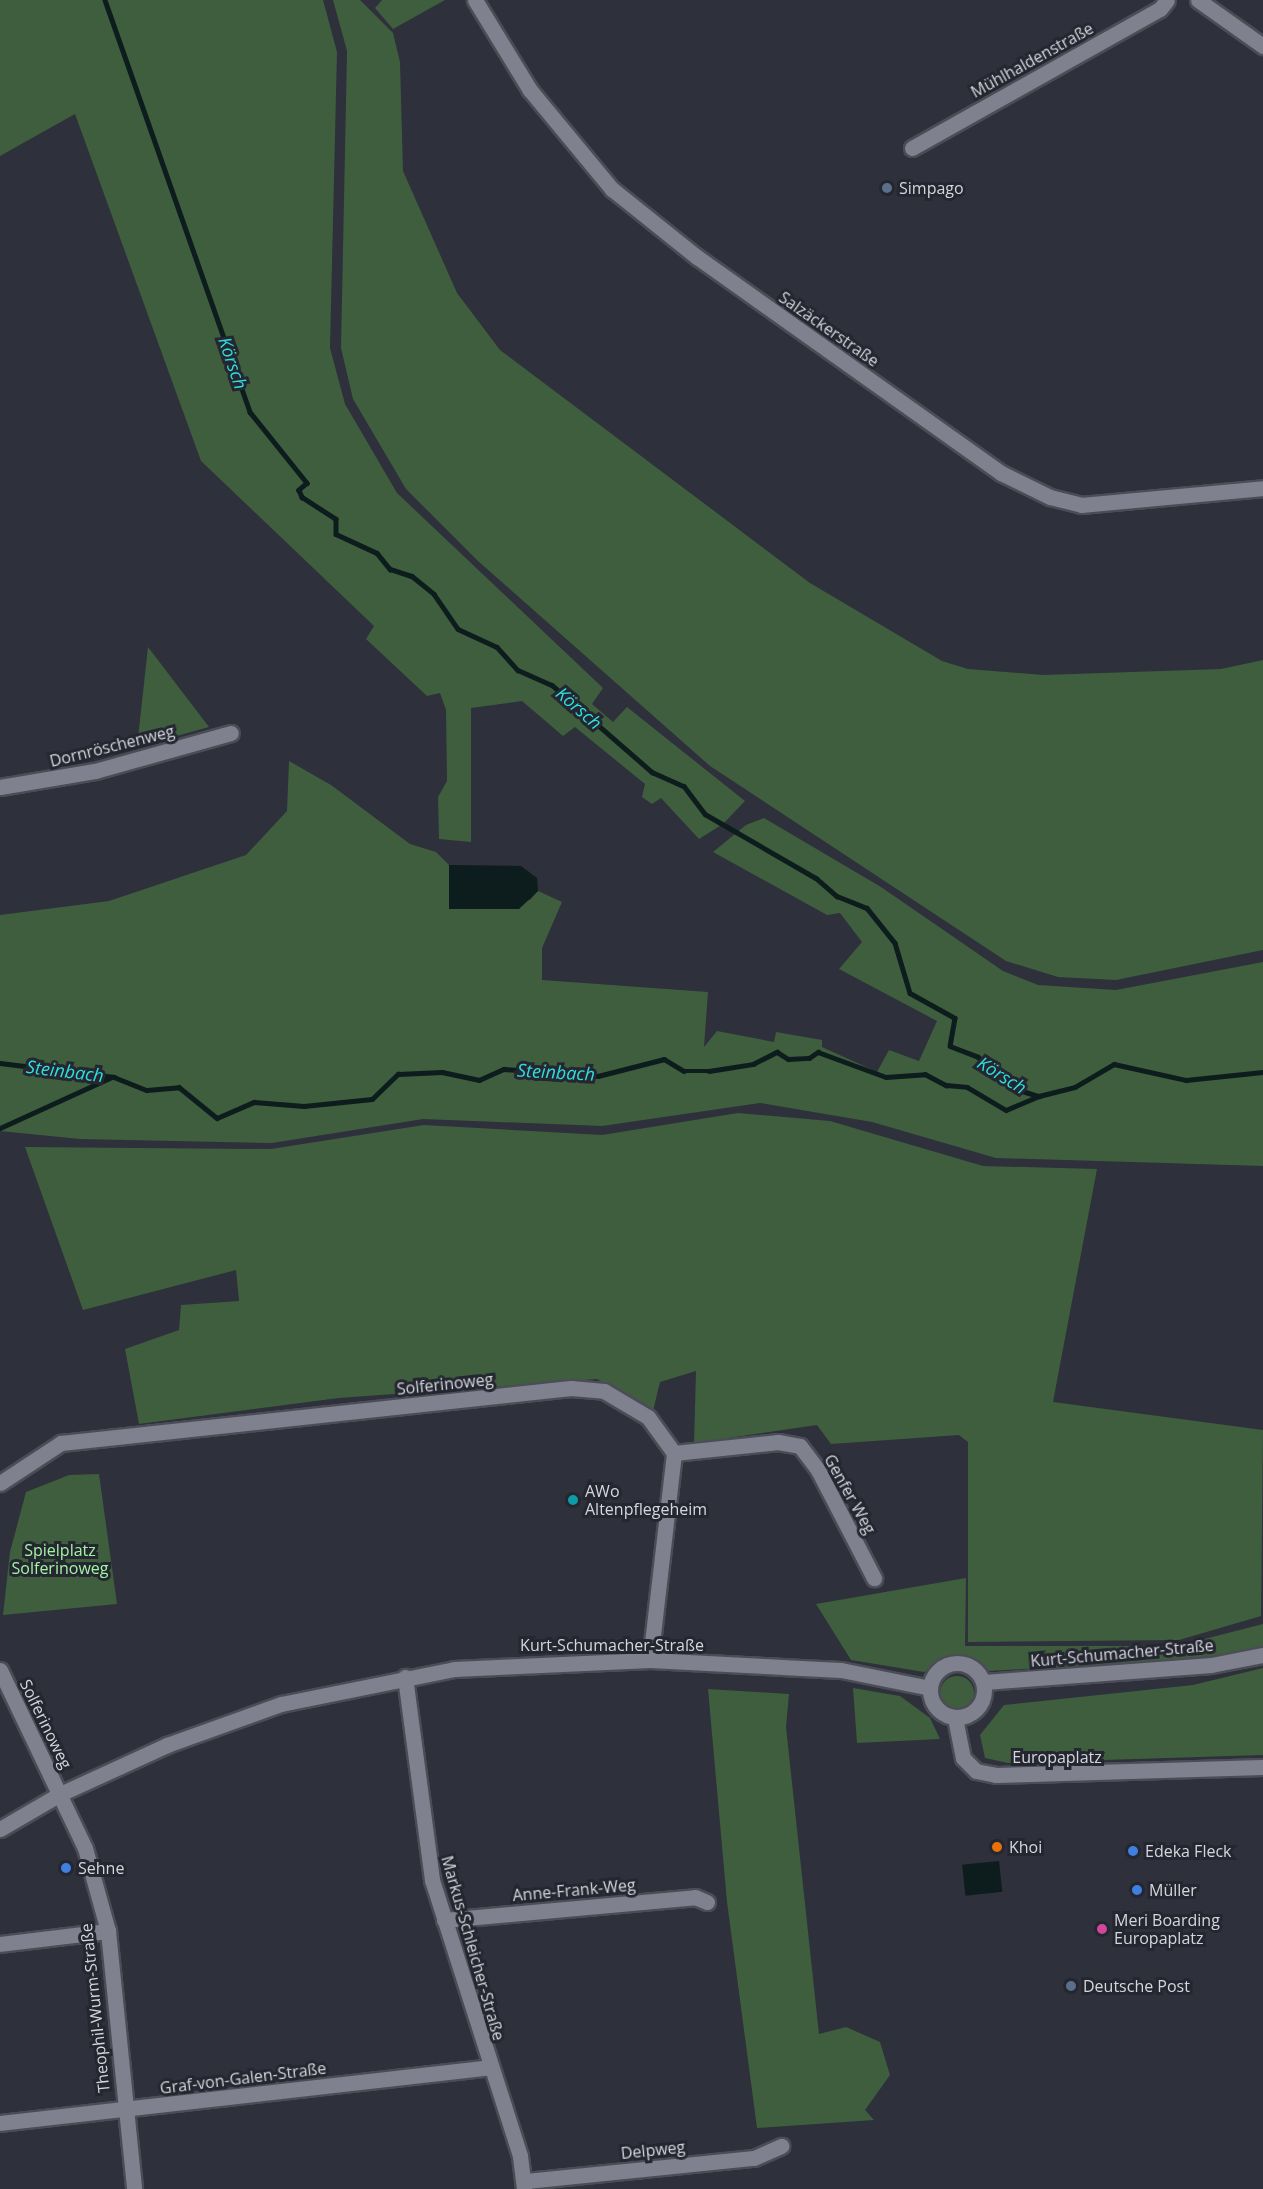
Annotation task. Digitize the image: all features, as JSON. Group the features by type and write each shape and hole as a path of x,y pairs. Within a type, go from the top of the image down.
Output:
{"street":[{"name":"Salzäckerstraße","path":"475,0 530,90 612,189 697,257 1001,473 1050,497 1081,505 1263,488"},
{"name":"Mühlhaldenstraße","path":"912,148 1160,9 1167,0"},
{"path":"1198,0 1263,46"},
{"name":"Dornröschenweg","path":"0,787 95,771 231,733"},
{"name":"Solferinoweg","path":"0,1483 61,1443 571,1388 626,1399 648,1417 674,1453"},
{"name":"Genfer Weg","path":"674,1453 778,1442 800,1446 818,1470 874,1578"},
{"path":"650,1660 674,1453"},
{"name":"Kurt-Schumacher-Straße","path":"984,1682 1210,1665 1263,1655"},
{"name":"Kurt-Schumacher-Straße","path":"0,1830 60,1794 167,1745 281,1704 405,1677 555,1660 650,1660 841,1670 930,1688"},
{"path":"954,1663 977,1671 984,1682 979,1707 955,1718 936,1708 930,1688 934,1676 954,1663"},
{"name":"Solferinoweg","path":"0,1670 60,1794"},
{"name":"Markus-Schleicher-Straße","path":"405,1677 420,1815 444,1920 525,2185"},
{"name":"Europaplatz","path":"955,1718 963,1758 976,1771 1048,1776 1263,1767"},
{"name":"Theophil-Wurm-Straße","path":"60,1794 85,1848 108,1931 124,2110 135,2189"},
{"name":"Anne-Frank-Weg","path":"444,1920 695,1897 707,1902"},
{"path":"0,1944 108,1931"},
{"name":"Graf-von-Galen-Straße","path":"0,2123 489,2067"},
{"name":"Delpweg","path":"525,2185 754,2158 781,2146"}],"green space":[{"path":"0,0 323,0 337,52 330,348 345,404 397,493 603,688 592,704 613,722 627,707 745,801 723,824 699,839 661,798 652,804 642,797 645,784 575,727 563,736 522,701 471,708 471,842 439,839 438,797 447,781 446,710 440,693 427,696 366,639 374,626 201,461 75,114 0,156"},
{"path":"333,0 360,0 393,33 400,62 403,171 457,293 500,350 810,583 942,661 968,669 1043,675 1221,669 1263,660 1263,950 1116,980 1058,977 1006,961 710,766 478,561 406,489 353,399 341,348 347,51"},
{"path":"382,0 445,0 393,29 375,8"},
{"path":"148,647 209,727 137,747"},
{"path":"289,761 331,785 410,844 436,852 449,865 449,909 530,900 538,891 562,902 542,948 542,980 708,992 704,1047 717,1031 774,1042 776,1032 822,1040 822,1047 877,1072 889,1050 919,1061 937,1021 839,969 862,942 840,913 827,915 713,852 746,825 764,818 881,887 1003,971 1038,985 1116,990 1263,962 1263,1166 996,1158 872,1122 760,1103 602,1126 423,1119 272,1143 80,1139 0,1131 0,915 109,901 246,855 287,811"},
{"path":"738,1113 830,1121 983,1166 1097,1169 1053,1402 1263,1430 1261,1616 1179,1640 968,1642 968,1442 959,1435 831,1444 817,1425 694,1443 696,1371 660,1382 653,1411 597,1379 339,1398 139,1424 125,1349 179,1330 181,1305 239,1301 236,1270 83,1310 25,1147 271,1149 424,1125 602,1135"},
{"name":"Spielplatz Solferinoweg","path":"99,1474 117,1604 3,1615 10,1552 26,1492 69,1475"},
{"path":"966,1578 965,1646 1177,1646 1263,1624 1263,1648 1214,1658 989,1671 979,1662 953,1658 924,1672 851,1660 816,1604"},
{"path":"1263,1668 1263,1755 1008,1763 985,1758 980,1735 1004,1705 1193,1685"},
{"path":"957,1676 969,1681 974,1693 969,1705 957,1710 945,1705 940,1693 945,1681"},
{"path":"853,1688 900,1696 930,1718 940,1739 857,1743"},
{"path":"708,1689 789,1694 786,1727 819,2034 846,2027 880,2042 890,2075 865,2110 874,2120 757,2128 727,1902"}],"shaded area":[{"path":"449,865 521,866 537,878 538,891 519,909 449,909"},
{"path":"999,1861 1002,1892 965,1896 962,1865"}],"waterway":[{"name":"Körsch","path":"105,0 250,412 307,483 299,490 302,497 336,519 336,534 377,553 390,569 412,576 434,594 458,629 497,647 518,670 552,685 652,772 684,786 705,814 816,878 837,896 867,908 895,943 910,993 955,1018 950,1046 978,1057 1019,1090 1039,1096 1075,1087 1114,1064 1186,1080 1263,1072"},
{"name":"Steinbach","path":"0,1063 114,1077 147,1090 179,1087 217,1118 254,1102 304,1106 372,1099 398,1074 442,1072 479,1080 504,1069 598,1076 664,1059 684,1071 709,1071 753,1064 777,1052 788,1059 809,1058 818,1052 886,1077 925,1074 946,1085 967,1087 1006,1110 1039,1096"},
{"path":"0,1128 112,1077"}],"place":[{"name":"Simpago","path":"887,188"},
{"name":"AWo Altenpflegeheim","path":"573,1500"},
{"name":"Khoi","path":"997,1847"},
{"name":"Edeka Fleck","path":"1133,1851"},
{"name":"Sehne","path":"66,1868"},
{"name":"Müller","path":"1137,1890"},
{"name":"Meri Boarding Europaplatz","path":"1102,1929"},
{"name":"Deutsche Post","path":"1071,1986"}]}
